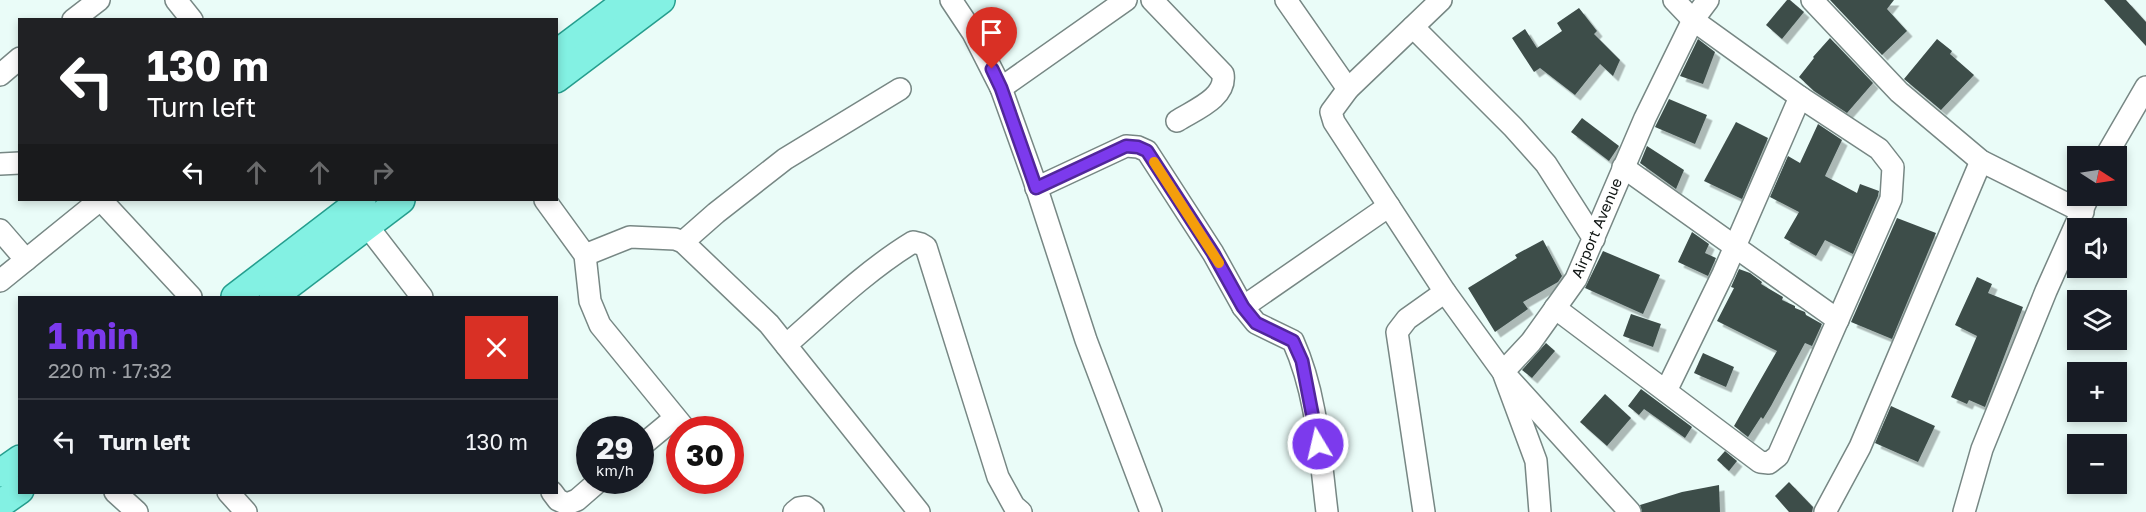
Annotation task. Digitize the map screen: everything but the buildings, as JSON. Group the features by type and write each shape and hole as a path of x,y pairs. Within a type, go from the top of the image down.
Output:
{"main road":[{"path":"558,52 628,0"},
{"path":"558,77 661,0"},
{"path":"236,296 357,208 396,201"},
{"path":"274,296 357,208"},
{"path":"0,473 18,460"},
{"path":"0,504 18,491"}],"street":[{"path":"76,18 99,0"},
{"path":"176,0 190,18"},
{"path":"951,0 973,33 1001,88 1086,340 1151,512"},
{"path":"1001,88 1126,0"},
{"path":"1152,0 1223,74 1224,82 1218,94 1177,121"},
{"path":"1286,0 1348,89"},
{"path":"1441,0 1348,89 1331,112 1334,122 1445,292 1503,372 1630,512"},
{"path":"1555,308 1760,462 1768,463 1778,456 1891,199 1893,167 1879,149 1800,97 1693,20 1674,0"},
{"name":"Airport Avenue","path":"1503,372 1531,342 1576,279 1623,167 1693,20 1708,0"},
{"path":"1812,0 1899,92 1981,161 2067,195"},
{"path":"1413,27 1514,127 1546,164 1594,239"},
{"path":"2112,146 2146,87"},
{"path":"683,242 785,159 900,89"},
{"path":"1666,391 1734,247 1800,97"},
{"path":"1036,188 1126,146 1138,147 1147,151 1213,253 1243,307 1256,323 1293,341 1302,361 1315,422 1327,512"},
{"path":"1825,512 1860,447 1981,161"},
{"path":"0,164 18,163"},
{"path":"1623,167 1838,320"},
{"path":"0,281 99,201"},
{"path":"101,201 190,296"},
{"path":"546,201 585,255 590,301 600,325 674,416"},
{"path":"1243,307 1389,206"},
{"path":"1964,512 1982,449 2046,291 2085,206"},
{"path":"357,208 421,296"},
{"path":"0,230 26,260"},
{"path":"585,255 630,237 675,239 683,242 769,324 918,512"},
{"path":"786,345 853,287 904,248 913,242 921,243 926,247 998,477 1014,506 1021,512"},
{"path":"1424,512 1397,332 1407,319 1445,292"},
{"path":"1503,372 1536,461 1540,512"},
{"path":"117,494 137,512"},
{"path":"230,494 246,512"},
{"path":"554,494 558,500 567,504 584,494"},
{"path":"794,512 806,507 813,512"}],"slow traffic":[{"path":"1154,162 1219,263"}],"route":[{"path":"992,69 1001,88 1036,188 1126,146 1138,147 1147,151 1213,253 1243,307 1256,323 1293,341 1302,361 1318,444"}]}
